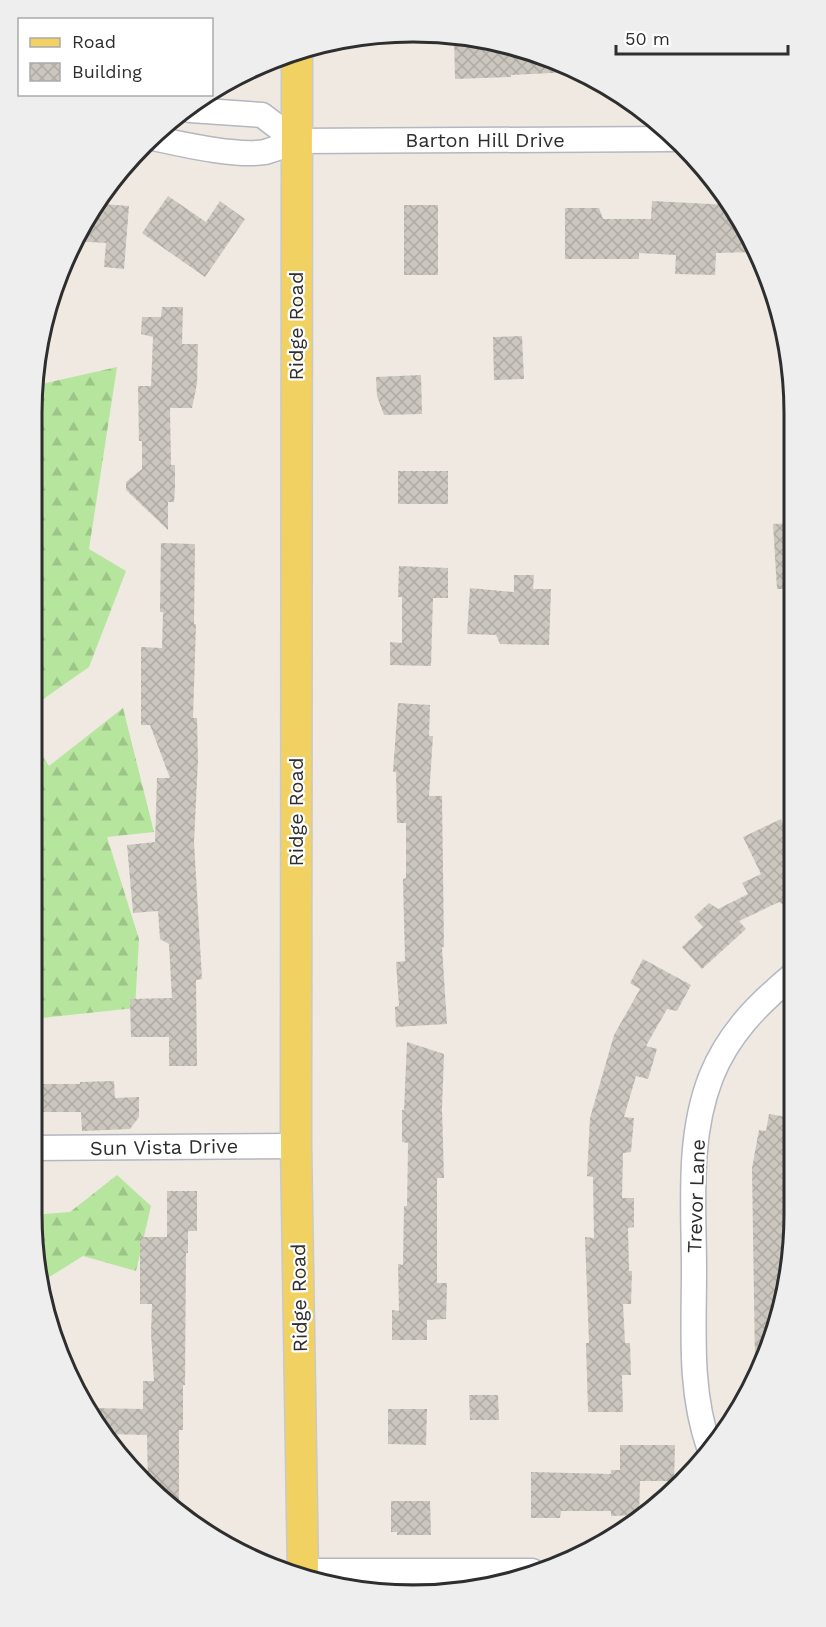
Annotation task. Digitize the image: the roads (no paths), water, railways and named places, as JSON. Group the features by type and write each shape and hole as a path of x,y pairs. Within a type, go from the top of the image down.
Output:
{"main road":[{"name":"Ridge Road","path":"297,61 296,1146 303,1568"}],"street":[{"path":"199,111 262,116 296,141"},
{"name":"Barton Hill Drive","path":"162,140 186,146 263,152 296,141 663,139"},
{"name":"Trevor Lane","path":"707,1440 701,1424 694,1379 693,1158 699,1118 711,1077 725,1049 741,1024 784,983"},
{"name":"Sun Vista Drive","path":"42,1148 296,1146"},
{"path":"317,1572 512,1571"}]}
